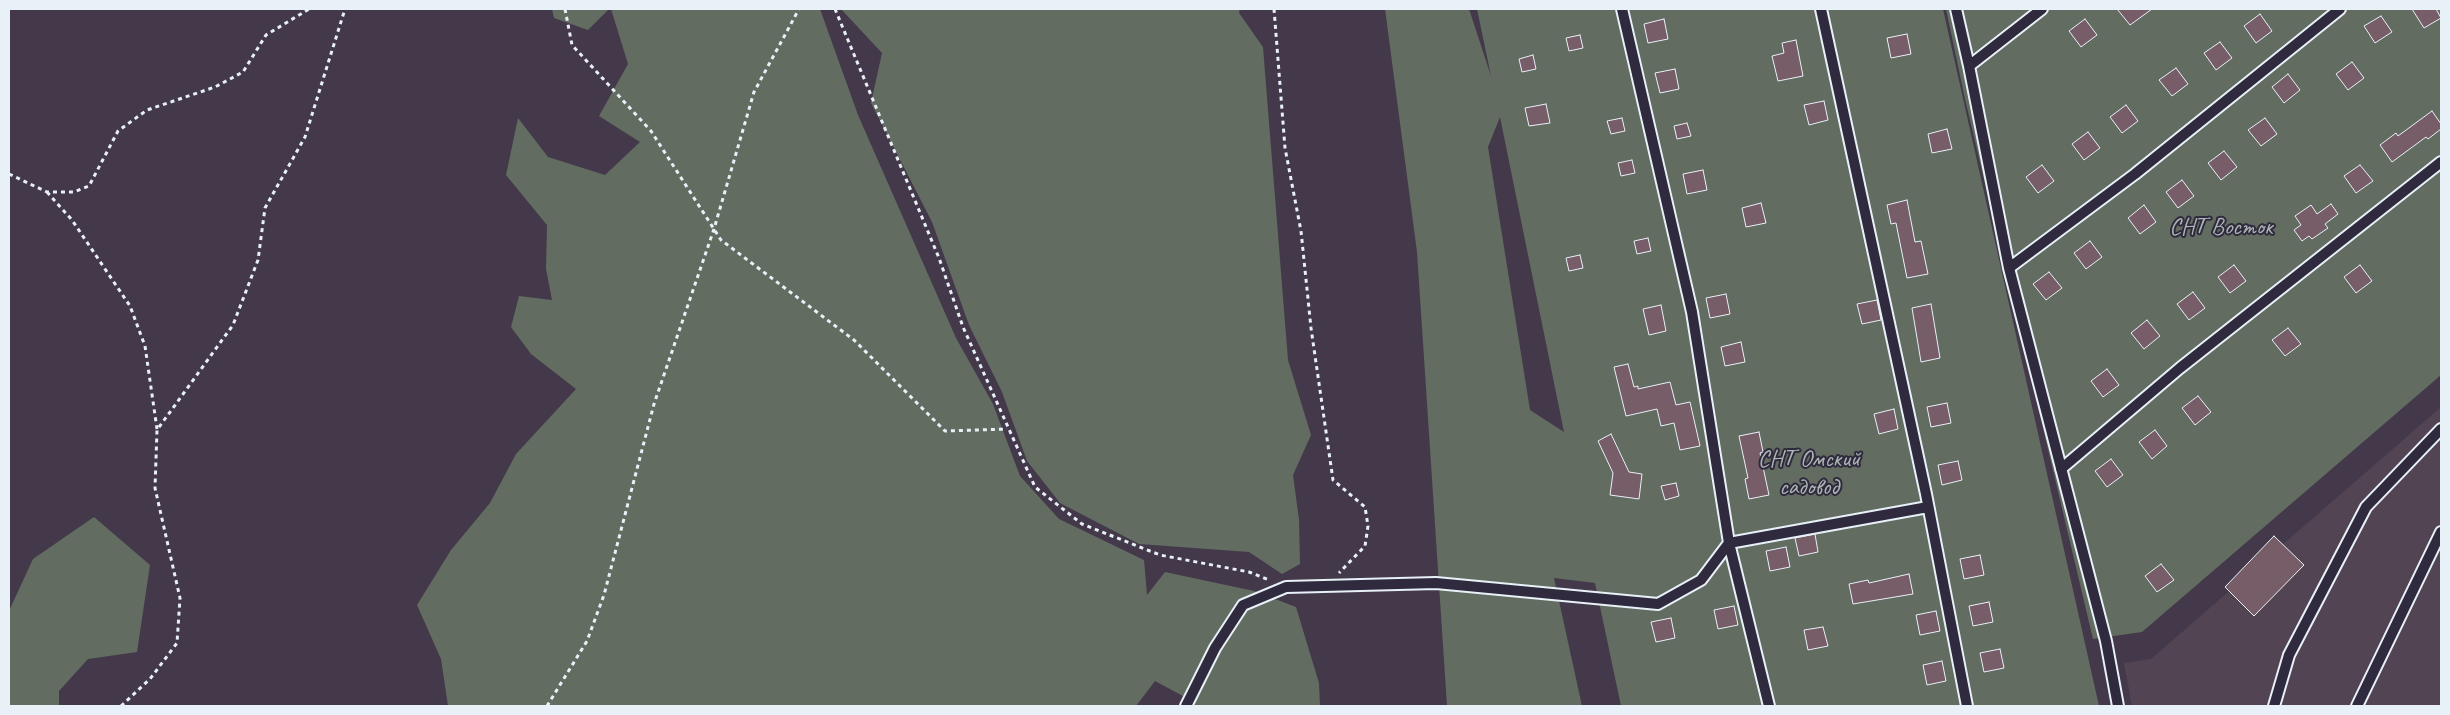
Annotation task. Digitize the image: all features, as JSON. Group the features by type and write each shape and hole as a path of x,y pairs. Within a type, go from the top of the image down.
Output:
{"lane":[{"path":"1622,9 1692,312 1729,543 1769,706"},
{"path":"1821,9 1928,507 1967,706"},
{"path":"1956,9 2009,268 2106,642 2118,706"},
{"path":"1969,66 2042,9"},
{"path":"2009,268 2135,174 2340,9"},
{"path":"2061,468 2180,368 2441,162"},
{"path":"2274,706 2289,654 2366,507 2441,429"},
{"path":"1186,706 1215,648 1243,605 1286,586 1436,583 1658,604 1701,580 1729,543 1928,507"},
{"path":"2357,706 2441,532"}],"path":[{"path":"47,192 74,192 90,186 118,131 147,110 215,86 243,72 266,35 309,9"},
{"path":"157,430 233,325 258,260 265,208 305,137 345,9"},
{"path":"565,9 572,45 651,130 721,240 854,340 946,431 1007,429"},
{"path":"547,706 587,641 604,594 654,404 714,229 754,92 799,9"},
{"path":"835,9 939,258 963,327 1007,429 1035,487 1082,524 1160,555 1249,572 1286,586"},
{"path":"1274,9 1285,148 1301,231 1311,328 1333,480 1365,506 1368,526 1364,546 1326,586"},
{"path":"9,174 47,192 72,220 130,306 145,346 157,430 154,488 180,598 177,643 150,679 121,706"}],"shaded area":[{"path":"2441,407 2441,706 2132,706 2124,663 2151,659"}],"green space":[{"path":"552,9 609,9 588,30 554,18"},
{"path":"611,9 820,9 858,115 956,338 993,404 1020,476 1059,519 1144,560 1147,595 1165,572 1254,591 1296,607 1319,683 1320,706 1195,706 1194,702 1155,681 1136,706 448,706 441,659 417,605 451,550 490,503 516,454 576,389 531,354 511,327 519,296 552,300 546,269 547,225 506,175 518,118 548,157 605,175 640,142 599,116 628,64"},
{"path":"841,9 1240,9 1239,13 1263,47 1288,360 1311,435 1293,475 1299,520 1300,564 1282,574 1249,552 1139,544 1060,503 1027,461 1002,392 969,325 932,222 871,103 882,53"},
{"name":"СНТ Омский садовод","path":"1385,9 1469,9 1491,76 1477,9 1943,9 2099,706 1621,706 1595,583 1554,578 1582,706 1447,706 1417,252","holes":["1500,117 1564,432 1530,410 1488,147"]},
{"name":"СНТ Восток","path":"1946,9 2441,9 2441,375 2142,632 2093,639 1965,99"},
{"path":"94,517 150,565 137,652 88,659 59,691 59,706 9,706 9,611 33,559"}],"building":[{"path":"2117,9 2152,9 2130,25"},
{"path":"2412,9 2436,9 2441,18 2424,28"},
{"path":"2260,14 2272,31 2256,43 2244,26"},
{"path":"2381,16 2392,32 2375,43 2364,26"},
{"path":"1664,19 1668,39 1648,43 1644,24"},
{"path":"2085,19 2097,35 2081,47 2069,31"},
{"path":"1907,34 1911,54 1891,58 1887,38"},
{"path":"1580,35 1583,48 1569,51 1566,38"},
{"path":"1796,40 1803,76 1778,81 1772,56 1784,53 1782,43"},
{"path":"2220,42 2232,58 2216,70 2204,53"},
{"path":"1533,55 1536,69 1522,72 1519,59"},
{"path":"2352,62 2364,78 2348,90 2336,74"},
{"path":"2176,68 2188,84 2172,96 2159,80"},
{"path":"1675,69 1679,89 1660,93 1655,73"},
{"path":"2288,74 2300,90 2284,103 2272,87"},
{"path":"1824,101 1828,120 1809,125 1804,105"},
{"path":"1546,104 1550,123 1529,126 1525,108"},
{"path":"2126,105 2138,121 2122,133 2110,117"},
{"path":"2432,111 2441,124 2441,129 2428,139 2426,137 2392,162 2380,145 2396,133 2398,136"},
{"path":"1622,118 1625,131 1611,134 1607,121"},
{"path":"2265,118 2277,134 2261,146 2248,130"},
{"path":"1687,123 1691,136 1677,139 1674,126"},
{"path":"1947,129 1952,149 1932,153 1928,134"},
{"path":"2088,132 2100,148 2084,160 2072,144"},
{"path":"2224,151 2237,167 2221,180 2208,163"},
{"path":"1632,160 1635,173 1621,176 1618,163"},
{"path":"2042,165 2054,181 2038,193 2026,177"},
{"path":"2360,165 2373,181 2356,193 2344,176"},
{"path":"1703,170 1707,190 1687,194 1683,174"},
{"path":"2182,180 2194,196 2178,208 2166,192"},
{"path":"1907,200 1915,242 1921,241 1928,274 1907,278 1896,223 1891,224 1887,205"},
{"path":"1761,203 1766,223 1746,227 1742,208"},
{"path":"2331,204 2338,214 2325,224 2328,228 2312,239 2309,236 2302,241 2294,230 2301,225 2295,216 2311,205 2317,214"},
{"path":"2144,205 2156,222 2140,234 2128,218"},
{"path":"1648,238 1651,251 1637,254 1634,241"},
{"path":"2090,241 2102,257 2086,269 2074,253"},
{"path":"1580,255 1583,268 1569,271 1566,258"},
{"path":"2234,265 2246,281 2230,293 2218,277"},
{"path":"2360,265 2372,281 2356,293 2344,277"},
{"path":"2049,272 2062,288 2046,300 2033,284"},
{"path":"2193,292 2205,308 2189,320 2177,304"},
{"path":"1726,294 1730,314 1710,318 1706,298"},
{"path":"1877,300 1881,320 1862,324 1857,304"},
{"path":"1931,304 1940,358 1921,362 1912,308"},
{"path":"1661,305 1666,331 1649,335 1643,309"},
{"path":"2147,320 2160,336 2144,349 2131,333"},
{"path":"2288,328 2301,344 2285,356 2272,340"},
{"path":"1741,342 1745,362 1725,366 1721,347"},
{"path":"1628,364 1634,387 1638,386 1638,389 1670,382 1676,405 1690,402 1700,446 1680,450 1674,423 1661,426 1657,409 1626,416 1614,367"},
{"path":"2107,369 2119,385 2103,397 2091,381"},
{"path":"2198,396 2211,412 2195,425 2182,408"},
{"path":"1947,403 1951,423 1931,427 1927,407"},
{"path":"1894,409 1898,429 1879,434 1874,414"},
{"path":"2155,430 2167,446 2152,459 2139,442"},
{"path":"1759,432 1763,452 1760,453 1769,495 1749,499 1745,479 1748,478 1739,436"},
{"path":"1611,434 1629,472 1642,474 1639,499 1610,495 1613,473 1598,441"},
{"path":"2111,459 2123,475 2107,487 2095,471"},
{"path":"1958,461 1962,480 1942,485 1938,465"},
{"path":"1676,483 1679,496 1665,500 1661,486"},
{"path":"1815,534 1818,552 1799,556 1795,538"},
{"path":"2274,536 2304,565 2254,616 2225,587"},
{"path":"1786,547 1790,567 1770,571 1766,551"},
{"path":"1980,555 1984,575 1964,579 1960,559"},
{"path":"2161,564 2174,580 2157,592 2145,576"},
{"path":"1909,574 1913,594 1853,604 1849,584 1868,580 1869,583"},
{"path":"1989,602 1993,622 1973,626 1969,606"},
{"path":"1734,606 1738,625 1718,629 1714,610"},
{"path":"1936,611 1940,631 1920,635 1916,615"},
{"path":"1671,618 1675,638 1656,642 1651,622"},
{"path":"1823,627 1828,646 1808,650 1804,630"},
{"path":"2000,649 2004,668 1984,672 1980,653"},
{"path":"1942,661 1946,681 1927,685 1923,665"}]}
